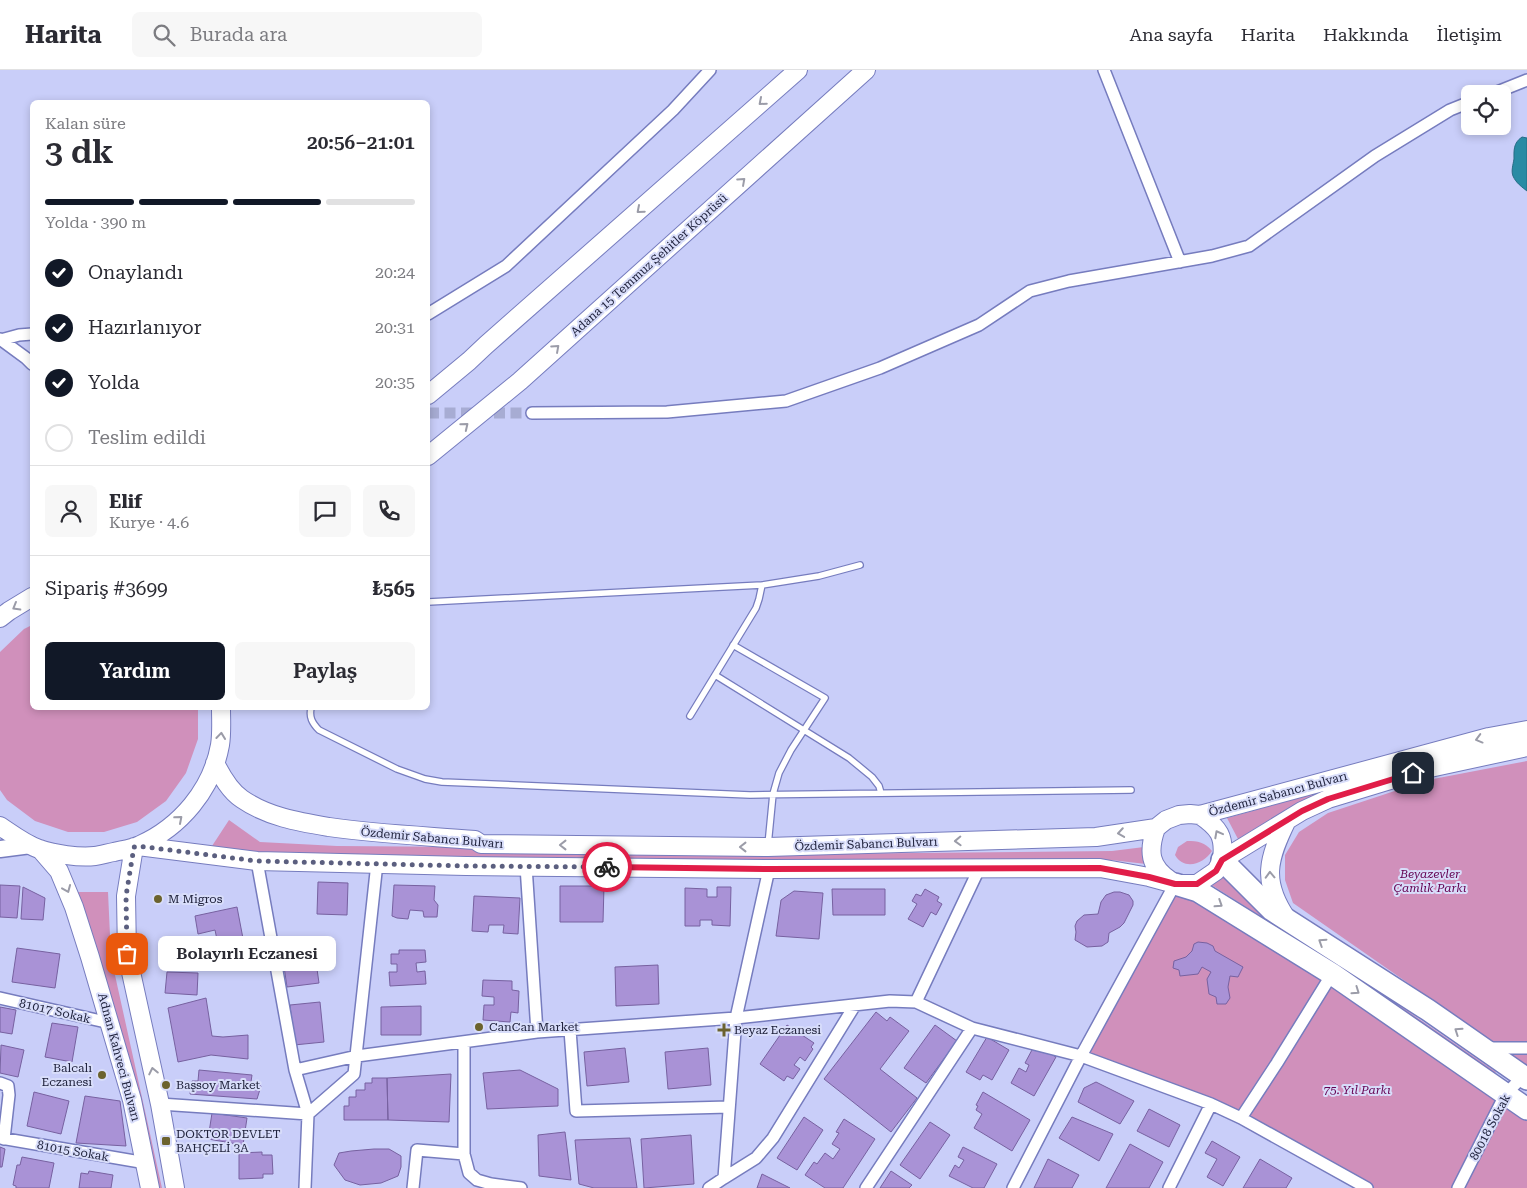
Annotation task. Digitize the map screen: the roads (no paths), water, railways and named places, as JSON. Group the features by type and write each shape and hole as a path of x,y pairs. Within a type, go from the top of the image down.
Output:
{"highway":[{"path":"1222,860 1272,910 1526,1075"},
{"path":"1175,884 1198,891 1332,974 1527,1110"}],"main road":[{"path":"430,393 470,361 798,70"},
{"name":"Adana 15 Temmuz Şehitler Köprüsü","path":"430,454 520,381 866,70"},
{"path":"0,618 30,599"},
{"path":"0,849 35,847 75,856 95,856 136,847 160,834 182,817 204,787 215,763 220,737 221,710"},
{"name":"Özdemir Sabancı Bulvarı","path":"215,763 222,778 231,789 241,799 262,810 289,820 356,831 475,840 481,844 768,847 1096,837 1156,828 1166,820 1179,815 1200,815 1462,744 1527,730"},
{"name":"Özdemir Sabancı Bulvarı","path":"136,847 257,861 769,869 1100,868 1175,884 1197,884 1216,871 1222,860 1302,811 1328,799 1430,768 1527,747"},
{"path":"1200,815 1212,824 1220,835 1224,847 1222,860"},
{"path":"1287,919 1278,906 1274,895 1270,882 1270,868 1273,851 1288,820"},
{"path":"0,826 35,847"},
{"path":"1156,828 1151,841 1151,854 1154,865 1162,875 1175,884"},
{"name":"Adnan Kahveci Bulvarı","path":"35,847 59,871 69,892 132,1100 150,1188"},
{"path":"136,847 126,896 127,954 160,1104 175,1188"}],"street":[{"path":"430,313 506,266 672,110 710,70"},
{"path":"1104,70 1180,262"},
{"path":"1511,86 1527,80"},
{"path":"532,413 667,412 786,401 880,368 980,325 1030,291 1069,281 1212,256 1249,246 1374,156 1450,110 1461,106"},
{"path":"1,340 30,334"},
{"path":"1,340 30,362"},
{"path":"257,861 295,1070 308,1114 305,1188"},
{"path":"160,1104 308,1114 354,1074 377,863"},
{"path":"526,866 537,1032"},
{"path":"724,1178 736,1018 769,869"},
{"path":"916,1002 979,869"},
{"path":"1013,1188 1081,1056 1175,884"},
{"path":"1241,1118 1332,974"},
{"name":"81017 Sokak","path":"0,998 110,1023"},
{"path":"295,1070 357,1056 537,1032 736,1018 890,1001 916,1002 972,1028 1081,1056 1211,1104 1241,1118 1367,1188"},
{"path":"709,1188 756,1158 773,1138 855,1004"},
{"path":"866,1188 972,1028"},
{"path":"570,1030 576,1110 730,1107"},
{"path":"464,1042 464,1154 469,1173 477,1180 521,1188"},
{"path":"1482,1048 1527,1048"},
{"name":"80018 Sokak","path":"1458,1188 1505,1095 1526,1075"},
{"path":"0,1083 8,1086 9,1096 2,1139"},
{"path":"1169,1188 1211,1104"},
{"name":"81015 Sokak","path":"2,1139 146,1163"},
{"path":"413,1188 417,1150 464,1154"}],"lane":[{"path":"430,602 762,584 819,576 860,565"},
{"path":"690,716 756,608 762,584"},
{"path":"733,645 825,698 782,767 773,794 768,847"},
{"path":"715,675 849,758 866,771 879,786 881,792"},
{"path":"311,710 312,721 319,730 397,769 425,779 452,782 750,795 1131,790"}],"water":[{"path":"1522,137 1527,138 1527,191 1519,185 1512,172 1515,147"}],"tunnel":[{"path":"430,413 532,413"}],"place":[{"name":"M Migros","path":"158,899"},
{"name":"Bolayırlı Eczanesi","path":"127,954"},
{"name":"CanCan Market","path":"479,1027"},
{"name":"Beyaz Eczanesi","path":"724,1030"},
{"name":"Balcalı Eczanesi","path":"102,1075"},
{"name":"Başsoy Market","path":"166,1085"},
{"name":"DOKTOR DEVLET BAHÇELİ 3A","path":"166,1141"}],"park label":[{"name":"Beyazevler Çamlık Parkı","path":"1430,881"},
{"name":"75. Yıl Parkı","path":"1357,1090"}]}
